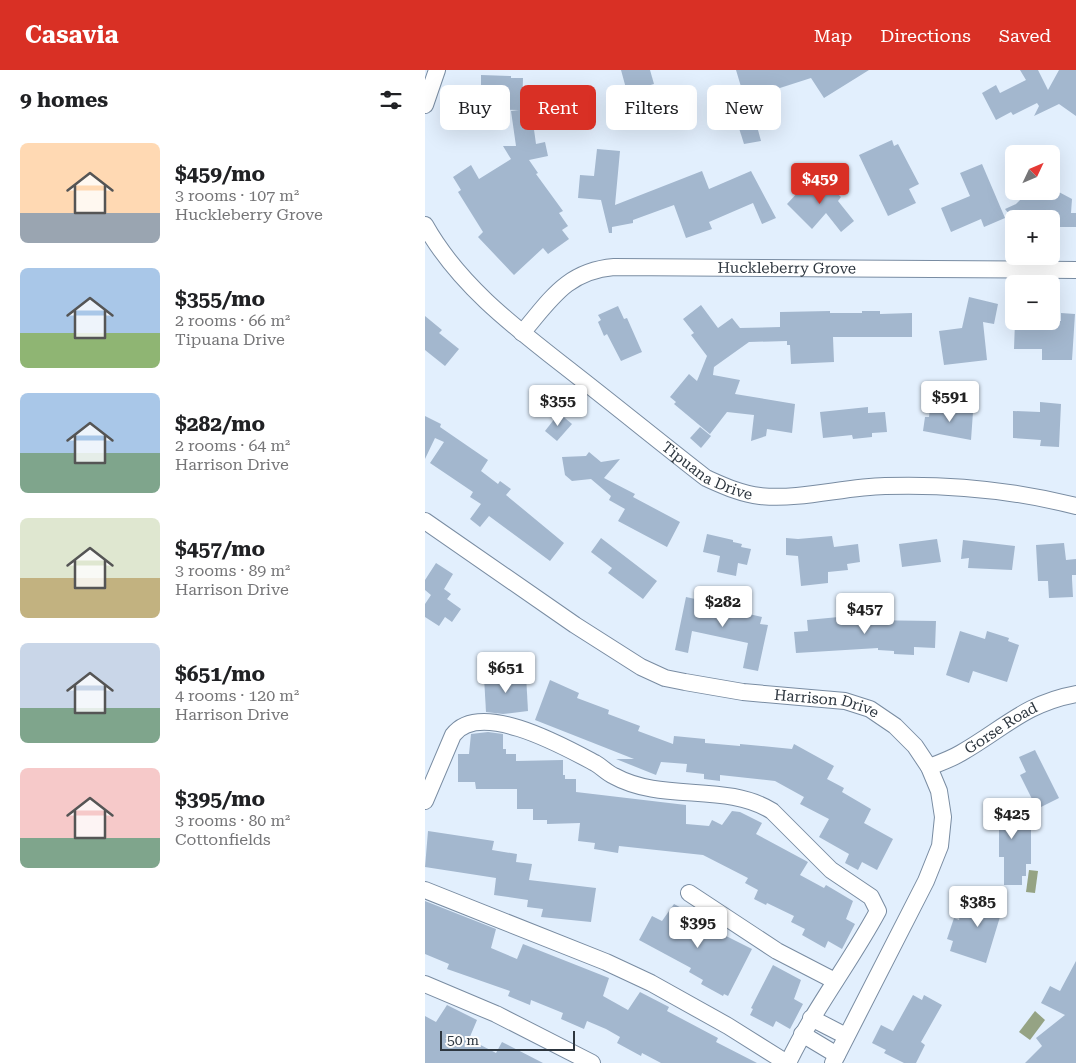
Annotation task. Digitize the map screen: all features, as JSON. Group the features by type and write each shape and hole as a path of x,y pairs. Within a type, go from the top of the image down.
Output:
{"street":[{"path":"425,105 437,70"},
{"name":"Tipuana Drive","path":"425,225 439,250 464,280 522,333 706,478 735,491 760,496 778,496 882,486 935,485 1031,494 1076,506"},
{"name":"Huckleberry Grove","path":"522,333 563,286 595,269 614,267 1076,270"},
{"name":"Harrison Drive","path":"425,520 575,625 641,667 665,678 743,692 845,701 870,709 895,726 915,746 929,768 939,791 943,818 940,846 926,881 835,1059"},
{"name":"Gorse Road","path":"929,768 959,754 1032,707 1057,697 1076,694"},
{"path":"425,801 453,734 459,726 475,721 520,728 544,737 597,764 613,776 637,786 666,791 743,798 761,804 772,811 842,879 871,897 877,911 862,941 811,1018 788,1063 729,1026 642,978 425,890"},
{"path":"689,893 777,951 835,982"},
{"path":"425,984 496,1014 592,1063"},
{"path":"811,1018 846,1036"},
{"path":"802,1034 835,1059"}],"shaded area":[{"path":"1029,870 1038,871 1035,893 1026,892"},
{"path":"1035,1011 1045,1020 1030,1040 1019,1032"}],"building":[{"path":"621,70 650,70 654,84 625,85"},
{"path":"736,70 869,70 824,98 811,78 781,88 781,85 740,85"},
{"path":"1020,70 1038,70 1048,90 1059,70 1076,70 1076,116 1059,104 1034,116 1039,106 1037,103 1013,115 1011,112 996,120 982,93 996,85 1000,93 1026,80"},
{"path":"481,75 523,78 523,85 520,85 520,130 534,130 536,144 545,142 548,156 529,160 538,173 536,174 563,211 559,213 568,226 562,230 569,239 548,254 543,248 514,275 478,237 483,232 458,192 461,190 453,177 471,165 479,179 511,159 503,146 516,146 511,111 519,110 510,110 510,85 481,85"},
{"path":"740,130 758,130 761,141 744,144"},
{"path":"892,140 894,146 898,144 919,184 909,189 916,203 888,216 859,155"},
{"path":"597,149 620,151 615,205 702,171 709,189 751,171 776,218 762,224 753,203 709,222 712,229 686,238 674,205 633,220 633,223 612,227 612,233 609,233 601,200 578,198 580,175 594,176"},
{"path":"982,164 1005,218 984,227 981,219 951,232 941,208 970,196 960,173"},
{"path":"815,174 841,197 838,201 854,221 841,232 826,213 812,229 787,204"},
{"path":"1060,193 1072,199 1071,213 1076,213 1076,227 1060,227 1060,210 1005,209 1020,200 1060,200"},
{"path":"969,297 998,304 994,324 983,322 987,360 944,365 939,331 962,328"},
{"path":"701,305 718,328 732,318 740,328 780,327 780,312 830,311 830,313 862,313 862,311 880,311 880,314 912,313 912,337 833,337 834,362 791,364 790,345 787,345 787,341 749,342 714,367 713,375 740,380 735,394 795,404 792,433 767,429 766,436 751,441 754,415 727,412 710,434 674,404 676,402 670,397 689,374 697,381 707,356 691,335 694,333 683,319"},
{"path":"618,306 624,319 627,318 642,352 621,361 607,334 604,336 598,322 601,320 598,315"},
{"path":"1061,313 1075,314 1072,360 1042,360 1042,349 1014,349 1015,330 1060,330"},
{"path":"425,316 442,330 439,333 459,349 445,366 425,350"},
{"path":"1040,402 1061,404 1059,447 1040,446 1041,440 1013,438 1013,411 1040,412"},
{"path":"868,407 868,413 885,412 887,432 872,433 872,437 853,439 852,435 823,438 820,412"},
{"path":"930,408 973,412 971,440 923,431 925,417 929,417"},
{"path":"559,413 572,424 557,441 545,431"},
{"path":"425,416 441,424 440,427 488,460 481,471 498,484 500,481 511,489 506,495 564,543 550,561 489,516 480,527 470,519 481,504 470,497 473,492 430,463 444,442 435,438 425,459"},
{"path":"700,427 711,436 701,448 690,438"},
{"path":"589,452 601,462 620,459 604,478 635,494 633,497 680,522 667,547 618,521 625,509 609,500 611,496 591,479 572,481 565,475 562,457 586,456"},
{"path":"707,534 733,540 733,542 742,544 741,547 751,549 747,565 738,563 736,576 717,572 720,556 703,552"},
{"path":"832,536 834,547 858,544 860,562 847,564 848,570 828,572 828,583 801,586 798,556 786,555 786,538 798,539"},
{"path":"601,538 657,581 643,599 608,573 612,568 591,552"},
{"path":"937,539 941,562 902,567 899,544"},
{"path":"963,540 1015,546 1012,570 968,568 969,558 961,559"},
{"path":"1064,543 1066,560 1076,559 1076,575 1072,575 1073,597 1049,598 1048,581 1038,581 1036,545"},
{"path":"436,563 453,574 444,589 451,594 447,599 461,609 452,622 445,617 439,626 425,617 425,604 431,595 425,590 425,580"},
{"path":"686,597 737,608 736,611 762,617 760,624 768,625 758,671 743,668 748,643 692,631 688,653 675,650"},
{"path":"860,615 860,620 936,621 935,648 914,647 914,655 894,654 894,651 878,650 878,648 796,653 794,632 808,631 807,620"},
{"path":"960,631 985,639 987,631 1009,638 1008,641 1019,645 1007,682 973,671 969,683 946,675"},
{"path":"526,675 528,711 503,714 486,712 484,677"},
{"path":"550,680 579,693 577,698 609,710 608,714 640,726 638,731 673,744 674,736 705,739 705,743 740,746 740,744 792,749 794,744 834,766 827,779 844,788 842,792 871,809 864,823 893,839 877,870 862,862 858,870 845,863 849,854 819,837 829,819 800,804 804,797 775,781 720,775 720,781 704,779 704,774 686,772 687,764 661,762 656,775 616,759 634,759 535,720"},
{"path":"488,732 503,734 503,749 506,749 506,754 516,754 516,761 563,760 563,775 565,775 565,779 576,779 576,792 686,805 686,824 709,826 712,820 722,825 732,811 740,812 762,823 756,834 808,862 800,875 824,888 826,885 853,901 846,919 855,924 842,949 828,941 825,948 802,935 805,929 791,922 794,916 754,899 758,890 745,883 748,878 703,855 619,846 618,853 594,849 595,843 578,841 580,823 547,824 547,820 533,820 533,809 517,809 517,789 476,789 475,782 458,782 458,754 469,754 471,734"},
{"path":"1035,750 1059,798 1037,809 1020,775 1026,772 1019,757"},
{"path":"994,798 1031,820 1031,864 1026,864 1026,876 1022,876 1022,885 1004,885 1004,857 999,857 999,827 983,817"},
{"path":"428,831 494,841 492,850 517,854 516,862 532,864 529,880 596,888 591,922 541,917 543,909 527,907 528,900 494,895 496,878 425,867"},
{"path":"985,889 1006,897 986,963 950,951 953,941 947,939 954,918 959,920 960,915 972,918"},
{"path":"425,901 496,929 491,948 517,959 523,944 609,978 603,996 628,1010 640,992 669,1007 667,1011 718,1038 716,1042 757,1063 661,1063 642,1053 641,1056 617,1043 620,1037 606,1029 587,1021 584,1029 561,1019 563,1013 531,1000 530,1005 508,996 510,991 447,969 449,964 425,954"},
{"path":"674,904 702,919 700,923 752,949 728,996 724,994 723,996 701,984 703,980 689,972 691,968 639,940 652,916 662,921"},
{"path":"1076,961 1076,1063 1025,1063 1042,1046 1036,1038 1065,1015 1041,1003 1050,986 1060,991"},
{"path":"773,965 801,980 794,999 803,1004 790,1029 776,1021 773,1027 750,1015 753,1009 751,1008"},
{"path":"913,995 922,1000 924,995 942,1005 921,1042 925,1045 916,1063 904,1063 884,1053 886,1050 872,1043 881,1025 893,1031"},
{"path":"447,1005 477,1020 469,1039 496,1053 502,1042 543,1063 425,1063 425,1016 436,1022"}]}
